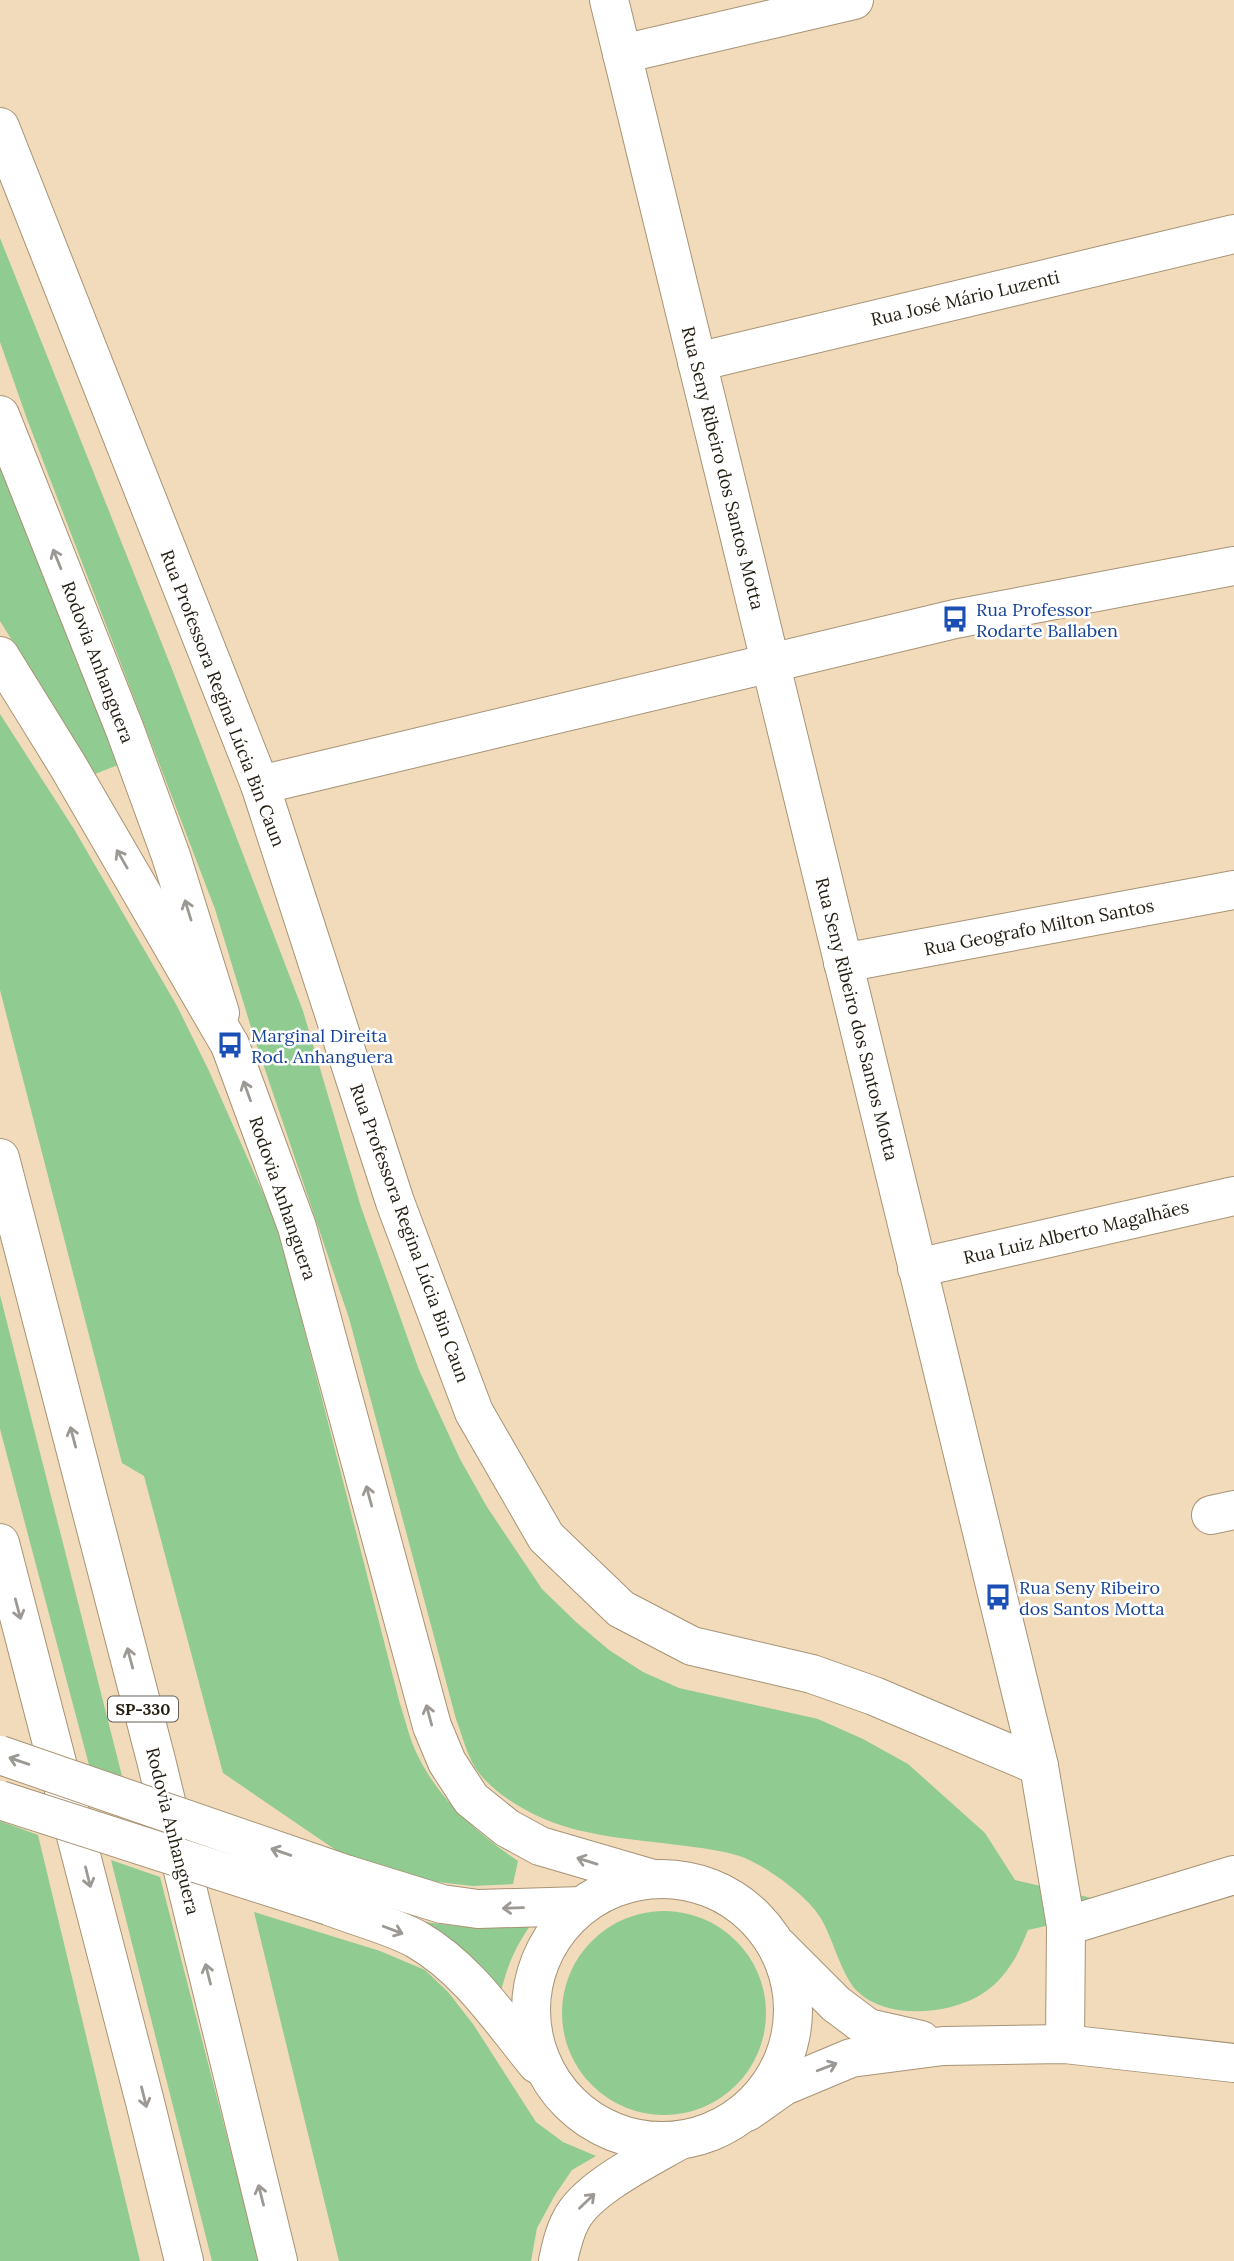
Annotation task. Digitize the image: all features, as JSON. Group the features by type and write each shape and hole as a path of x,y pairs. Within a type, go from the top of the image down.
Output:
{"main road":[{"name":"Rua Seny Ribeiro dos Santos Motta","path":"608,0 1039,1766 1066,1926 1065,2044"},
{"path":"622,54 855,0"},
{"name":"Rua Professora Regina Lúcia Bin Caun","path":"0,127 260,785 395,1202 474,1412 546,1537 621,1609 692,1646 812,1674 874,1696 1039,1766"},
{"name":"Rua José Mário Luzenti","path":"697,362 1234,234"},
{"name":"Rodovia Anhanguera","path":"0,415 167,843 230,1045 297,1227 432,1726 447,1762 471,1799 507,1828 540,1846 653,1879"},
{"path":"260,785 955,619 1234,566"},
{"path":"0,656 68,766 230,1045"},
{"name":"Rua Geografo Milton Santos","path":"843,963 1234,890"},
{"name":"Rodovia Anhanguera","path":"0,1158 156,1760 278,2261"},
{"name":"Rua Luiz Alberto Magalhães","path":"918,1268 1234,1196"},
{"path":"0,1543 142,2088 184,2261"},
{"path":"0,1755 337,1890 441,1955 461,1972 574,2108 606,2130 643,2140 680,2140 716,2131 784,2086 850,2058 943,2046 1065,2044 1234,2063"},
{"path":"0,1800 337,1890 478,1909 582,1906"},
{"path":"1066,1926 1234,1875"},
{"path":"549,2079 534,2044 530,2006 537,1967 555,1933 582,1906 615,1887 653,1879 692,1882 726,1895 755,1916 778,1945 836,2004 869,2028 943,2046"},
{"path":"747,2112 772,2085 788,2052 795,2016 791,1979 778,1945"},
{"path":"558,2261 572,2217 587,2200 615,2178 680,2140"}],"green space":[{"path":"0,238 172,669 303,1011 361,1207 419,1370 460,1459 487,1507 542,1589 609,1650 643,1672 679,1688 818,1719 863,1739 908,1764 985,1833 1015,1880 1130,1907 1028,1930 1015,1959 1001,1978 982,1994 965,2002 927,2011 889,2008 872,2002 858,1992 847,1976 825,1925 814,1909 796,1891 764,1868 745,1858 720,1851 599,1834 560,1825 511,1801 476,1769 456,1719 349,1318 253,1034 215,909 0,342"},
{"path":"0,459 118,765 95,774 0,621"},
{"path":"0,714 74,829 177,1006 278,1227 411,1739 424,1767 446,1799 472,1826 518,1861 513,1884 473,1886 428,1881 346,1857 223,1773 144,1476 122,1463 0,990"},
{"path":"0,1295 122,1776 89,1765 0,1429"},
{"path":"0,1821 38,1835 140,2261 0,2261"},
{"path":"111,1860 160,1877 259,2261 212,2261"},
{"path":"664,1911 703,1919 721,1928 736,1941 749,1956 758,1974 766,2013 758,2052 749,2070 736,2085 721,2098 703,2107 664,2115 625,2107 607,2098 592,2085 579,2070 570,2052 562,2013 570,1974 579,1956 592,1941 607,1928 625,1919"},
{"path":"254,1912 380,1951 425,1970 448,1992 473,2024 536,2122 563,2142 596,2156 572,2170 555,2195 537,2228 531,2261 339,2261"},
{"path":"419,1921 474,1927 530,1926 511,1960 500,1996"}],"place":[{"name":"Rua Professor Rodarte Ballaben","path":"955,619"},
{"name":"Marginal Direita Rod. Anhanguera","path":"230,1045"},
{"name":"Rua Seny Ribeiro dos Santos Motta","path":"998,1597"}]}
